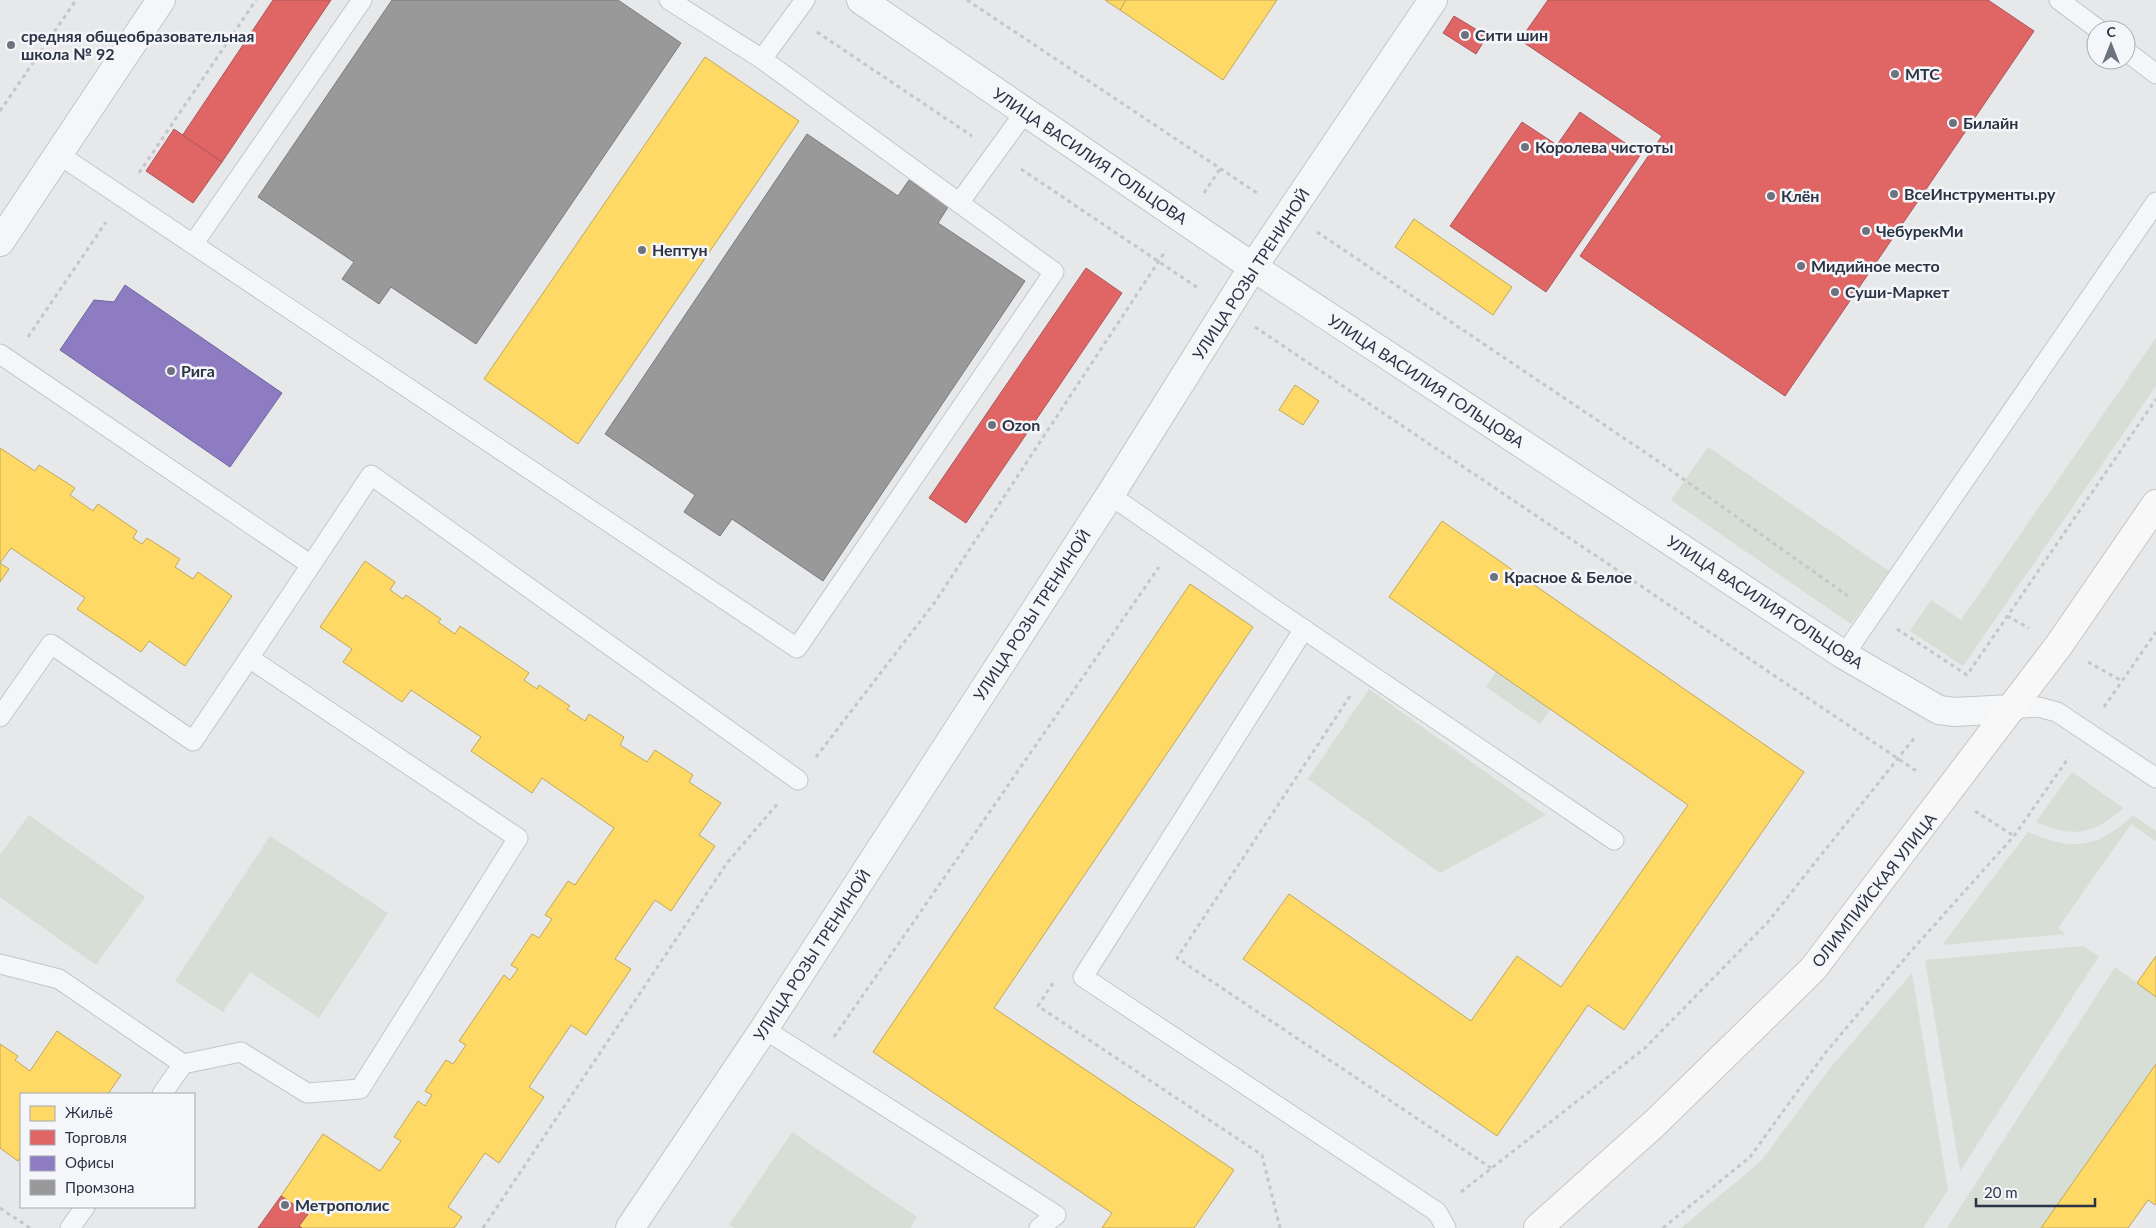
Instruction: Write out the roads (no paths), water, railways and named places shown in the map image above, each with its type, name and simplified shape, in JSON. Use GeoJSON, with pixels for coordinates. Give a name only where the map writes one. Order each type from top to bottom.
{"type":"FeatureCollection","features":[{"type":"Feature","properties":{"kind":"street"},"geometry":{"type":"LineString","coordinates":[[0,242],[162,0]]}},
{"type":"Feature","properties":{"kind":"street","name":"УЛИЦА ВАСИЛИЯ ГОЛЬЦОВА"},"geometry":{"type":"LineString","coordinates":[[861,0],[1253,267],[1844,655],[1938,710],[1991,712],[2011,709]]}},
{"type":"Feature","properties":{"kind":"street","name":"УЛИЦА РОЗЫ ТРЕНИНОЙ"},"geometry":{"type":"LineString","coordinates":[[630,1228],[764,1029],[1110,495],[1229,309],[1253,267],[1433,0]]}},
{"type":"Feature","properties":{"kind":"street","name":"ОЛИМПИЙСКАЯ УЛИЦА"},"geometry":{"type":"LineString","coordinates":[[1538,1228],[1654,1124],[1813,969],[1949,793],[2059,645],[2156,504]]}},
{"type":"Feature","properties":{"kind":"lane"},"geometry":{"type":"LineString","coordinates":[[194,243],[362,0]]}},
{"type":"Feature","properties":{"kind":"lane"},"geometry":{"type":"LineString","coordinates":[[58,154],[194,243],[796,648],[1054,272],[762,59],[669,0]]}},
{"type":"Feature","properties":{"kind":"lane"},"geometry":{"type":"LineString","coordinates":[[762,59],[805,0]]}},
{"type":"Feature","properties":{"kind":"lane"},"geometry":{"type":"LineString","coordinates":[[2068,3],[2088,20]]}},
{"type":"Feature","properties":{"kind":"lane"},"geometry":{"type":"LineString","coordinates":[[2136,59],[2156,74]]}},
{"type":"Feature","properties":{"kind":"lane"},"geometry":{"type":"LineString","coordinates":[[959,203],[1025,112]]}},
{"type":"Feature","properties":{"kind":"lane"},"geometry":{"type":"LineString","coordinates":[[1844,655],[2156,202]]}},
{"type":"Feature","properties":{"kind":"lane"},"geometry":{"type":"LineString","coordinates":[[0,354],[311,565]]}},
{"type":"Feature","properties":{"kind":"lane"},"geometry":{"type":"LineString","coordinates":[[0,717],[51,644],[193,741],[371,475],[798,780]]}},
{"type":"Feature","properties":{"kind":"lane"},"geometry":{"type":"LineString","coordinates":[[1110,495],[1614,840]]}},
{"type":"Feature","properties":{"kind":"lane"},"geometry":{"type":"LineString","coordinates":[[1304,629],[1083,977],[1442,1220]]}},
{"type":"Feature","properties":{"kind":"lane"},"geometry":{"type":"LineString","coordinates":[[163,1093],[183,1064],[241,1052],[307,1093],[360,1089],[518,838],[248,658]]}},
{"type":"Feature","properties":{"kind":"lane"},"geometry":{"type":"LineString","coordinates":[[2011,709],[2038,707],[2057,712],[2156,778]]}},
{"type":"Feature","properties":{"kind":"lane"},"geometry":{"type":"LineString","coordinates":[[0,964],[59,979],[183,1064]]}},
{"type":"Feature","properties":{"kind":"lane"},"geometry":{"type":"LineString","coordinates":[[764,1029],[1056,1215],[1039,1228]]}},
{"type":"Feature","properties":{"kind":"lane"},"geometry":{"type":"LineString","coordinates":[[70,1228],[84,1208]]}},
{"type":"Feature","properties":{"kind":"place","name":"Сити шин"},"geometry":{"type":"Point","coordinates":[1465,35]}},
{"type":"Feature","properties":{"kind":"place","name":"средняя общеобразовательная школа № 92"},"geometry":{"type":"Point","coordinates":[11,45]}},
{"type":"Feature","properties":{"kind":"place","name":"МТС"},"geometry":{"type":"Point","coordinates":[1895,74]}},
{"type":"Feature","properties":{"kind":"place","name":"Билайн"},"geometry":{"type":"Point","coordinates":[1953,123]}},
{"type":"Feature","properties":{"kind":"place","name":"Королева чистоты"},"geometry":{"type":"Point","coordinates":[1525,147]}},
{"type":"Feature","properties":{"kind":"place","name":"ВсеИнструменты.ру"},"geometry":{"type":"Point","coordinates":[1894,194]}},
{"type":"Feature","properties":{"kind":"place","name":"Клён"},"geometry":{"type":"Point","coordinates":[1771,196]}},
{"type":"Feature","properties":{"kind":"place","name":"ЧебурекМи"},"geometry":{"type":"Point","coordinates":[1866,231]}},
{"type":"Feature","properties":{"kind":"place","name":"Нептун"},"geometry":{"type":"Point","coordinates":[642,250]}},
{"type":"Feature","properties":{"kind":"place","name":"Мидийное место"},"geometry":{"type":"Point","coordinates":[1801,266]}},
{"type":"Feature","properties":{"kind":"place","name":"Суши-Маркет"},"geometry":{"type":"Point","coordinates":[1835,292]}},
{"type":"Feature","properties":{"kind":"place","name":"Рига"},"geometry":{"type":"Point","coordinates":[171,371]}},
{"type":"Feature","properties":{"kind":"place","name":"Ozon"},"geometry":{"type":"Point","coordinates":[992,425]}},
{"type":"Feature","properties":{"kind":"place","name":"Красное & Белое"},"geometry":{"type":"Point","coordinates":[1494,577]}},
{"type":"Feature","properties":{"kind":"place","name":"Метрополис"},"geometry":{"type":"Point","coordinates":[285,1205]}}]}
